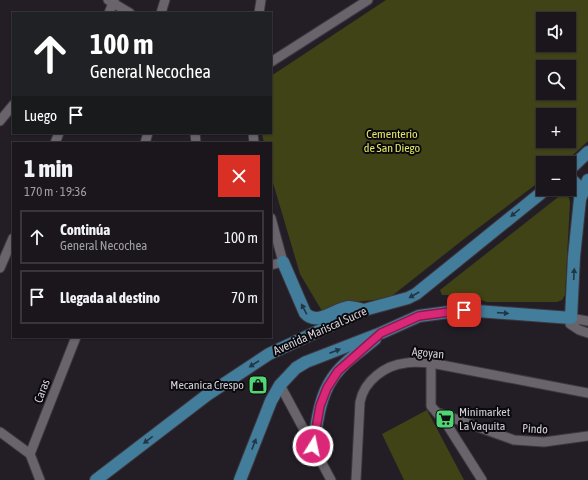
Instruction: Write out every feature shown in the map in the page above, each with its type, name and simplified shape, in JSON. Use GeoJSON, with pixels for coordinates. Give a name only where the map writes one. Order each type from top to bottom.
{"type":"FeatureCollection","features":[{"type":"Feature","properties":{"kind":"main road"},"geometry":{"type":"LineString","coordinates":[[576,163],[588,152]]}},
{"type":"Feature","properties":{"kind":"main road"},"geometry":{"type":"LineString","coordinates":[[580,199],[588,180]]}},
{"type":"Feature","properties":{"kind":"main road"},"geometry":{"type":"LineString","coordinates":[[240,480],[271,400],[280,384],[296,368],[306,362],[381,333],[419,316],[464,310],[571,318],[574,257],[580,199],[579,187],[576,184]]}},
{"type":"Feature","properties":{"kind":"main road","name":"Avenida Mariscal Sucre"},"geometry":{"type":"LineString","coordinates":[[96,480],[207,395],[269,354],[364,310],[408,298],[416,294],[537,196]]}},
{"type":"Feature","properties":{"kind":"main road"},"geometry":{"type":"LineString","coordinates":[[277,263],[305,313],[310,317],[316,318],[349,307],[364,310]]}},
{"type":"Feature","properties":{"kind":"main road"},"geometry":{"type":"LineString","coordinates":[[313,446],[320,406],[331,380],[338,371],[381,333]]}},
{"type":"Feature","properties":{"kind":"street"},"geometry":{"type":"LineString","coordinates":[[161,12],[164,0]]}},
{"type":"Feature","properties":{"kind":"street"},"geometry":{"type":"LineString","coordinates":[[259,12],[261,0]]}},
{"type":"Feature","properties":{"kind":"street"},"geometry":{"type":"LineString","coordinates":[[272,61],[368,0]]}},
{"type":"Feature","properties":{"kind":"street"},"geometry":{"type":"LineString","coordinates":[[109,12],[112,1],[128,12]]}},
{"type":"Feature","properties":{"kind":"street"},"geometry":{"type":"LineString","coordinates":[[0,121],[12,105]]}},
{"type":"Feature","properties":{"kind":"street"},"geometry":{"type":"LineString","coordinates":[[272,226],[277,263]]}},
{"type":"Feature","properties":{"kind":"street"},"geometry":{"type":"LineString","coordinates":[[0,268],[2,256],[12,240]]}},
{"type":"Feature","properties":{"kind":"street"},"geometry":{"type":"LineString","coordinates":[[2,256],[12,261]]}},
{"type":"Feature","properties":{"kind":"street"},"geometry":{"type":"LineString","coordinates":[[588,321],[571,318],[570,324],[578,330],[588,334]]}},
{"type":"Feature","properties":{"kind":"street","name":"Caras"},"geometry":{"type":"LineString","coordinates":[[30,454],[76,338]]}},
{"type":"Feature","properties":{"kind":"street","name":"Agoyan"},"geometry":{"type":"LineString","coordinates":[[356,480],[361,394],[374,377],[397,364],[408,362],[431,363],[588,393]]}},
{"type":"Feature","properties":{"kind":"street"},"geometry":{"type":"LineString","coordinates":[[431,363],[430,404],[446,423],[482,480]]}},
{"type":"Feature","properties":{"kind":"street"},"geometry":{"type":"LineString","coordinates":[[280,384],[331,480]]}},
{"type":"Feature","properties":{"kind":"street","name":"Pindo"},"geometry":{"type":"LineString","coordinates":[[437,413],[514,440],[544,442],[588,436]]}},
{"type":"Feature","properties":{"kind":"street"},"geometry":{"type":"LineString","coordinates":[[0,432],[30,454],[40,480]]}},
{"type":"Feature","properties":{"kind":"green space","name":"Cementerio de San Diego"},"geometry":{"type":"Polygon","coordinates":[[[386,0],[588,0],[588,141],[572,156],[536,156],[536,184],[388,299],[351,302],[322,311],[300,274],[272,179],[272,142],[264,142],[262,134],[272,134],[272,75],[386,0]]]}},
{"type":"Feature","properties":{"kind":"green space"},"geometry":{"type":"Polygon","coordinates":[[[559,196],[568,196],[570,202],[565,295],[562,300],[557,302],[487,302],[467,295],[442,295],[440,290],[559,196]]]}},
{"type":"Feature","properties":{"kind":"green space"},"geometry":{"type":"Polygon","coordinates":[[[427,410],[464,480],[404,480],[382,434],[427,410]]]}},
{"type":"Feature","properties":{"kind":"place","name":"Mecanica Crespo"},"geometry":{"type":"Point","coordinates":[258,385]}},
{"type":"Feature","properties":{"kind":"place","name":"Minimarket La Vaquita"},"geometry":{"type":"Point","coordinates":[445,419]}},
{"type":"Feature","properties":{"kind":"route"},"geometry":{"type":"LineString","coordinates":[[313,446],[320,406],[331,380],[338,371],[381,333],[419,316],[464,310]]}}]}
